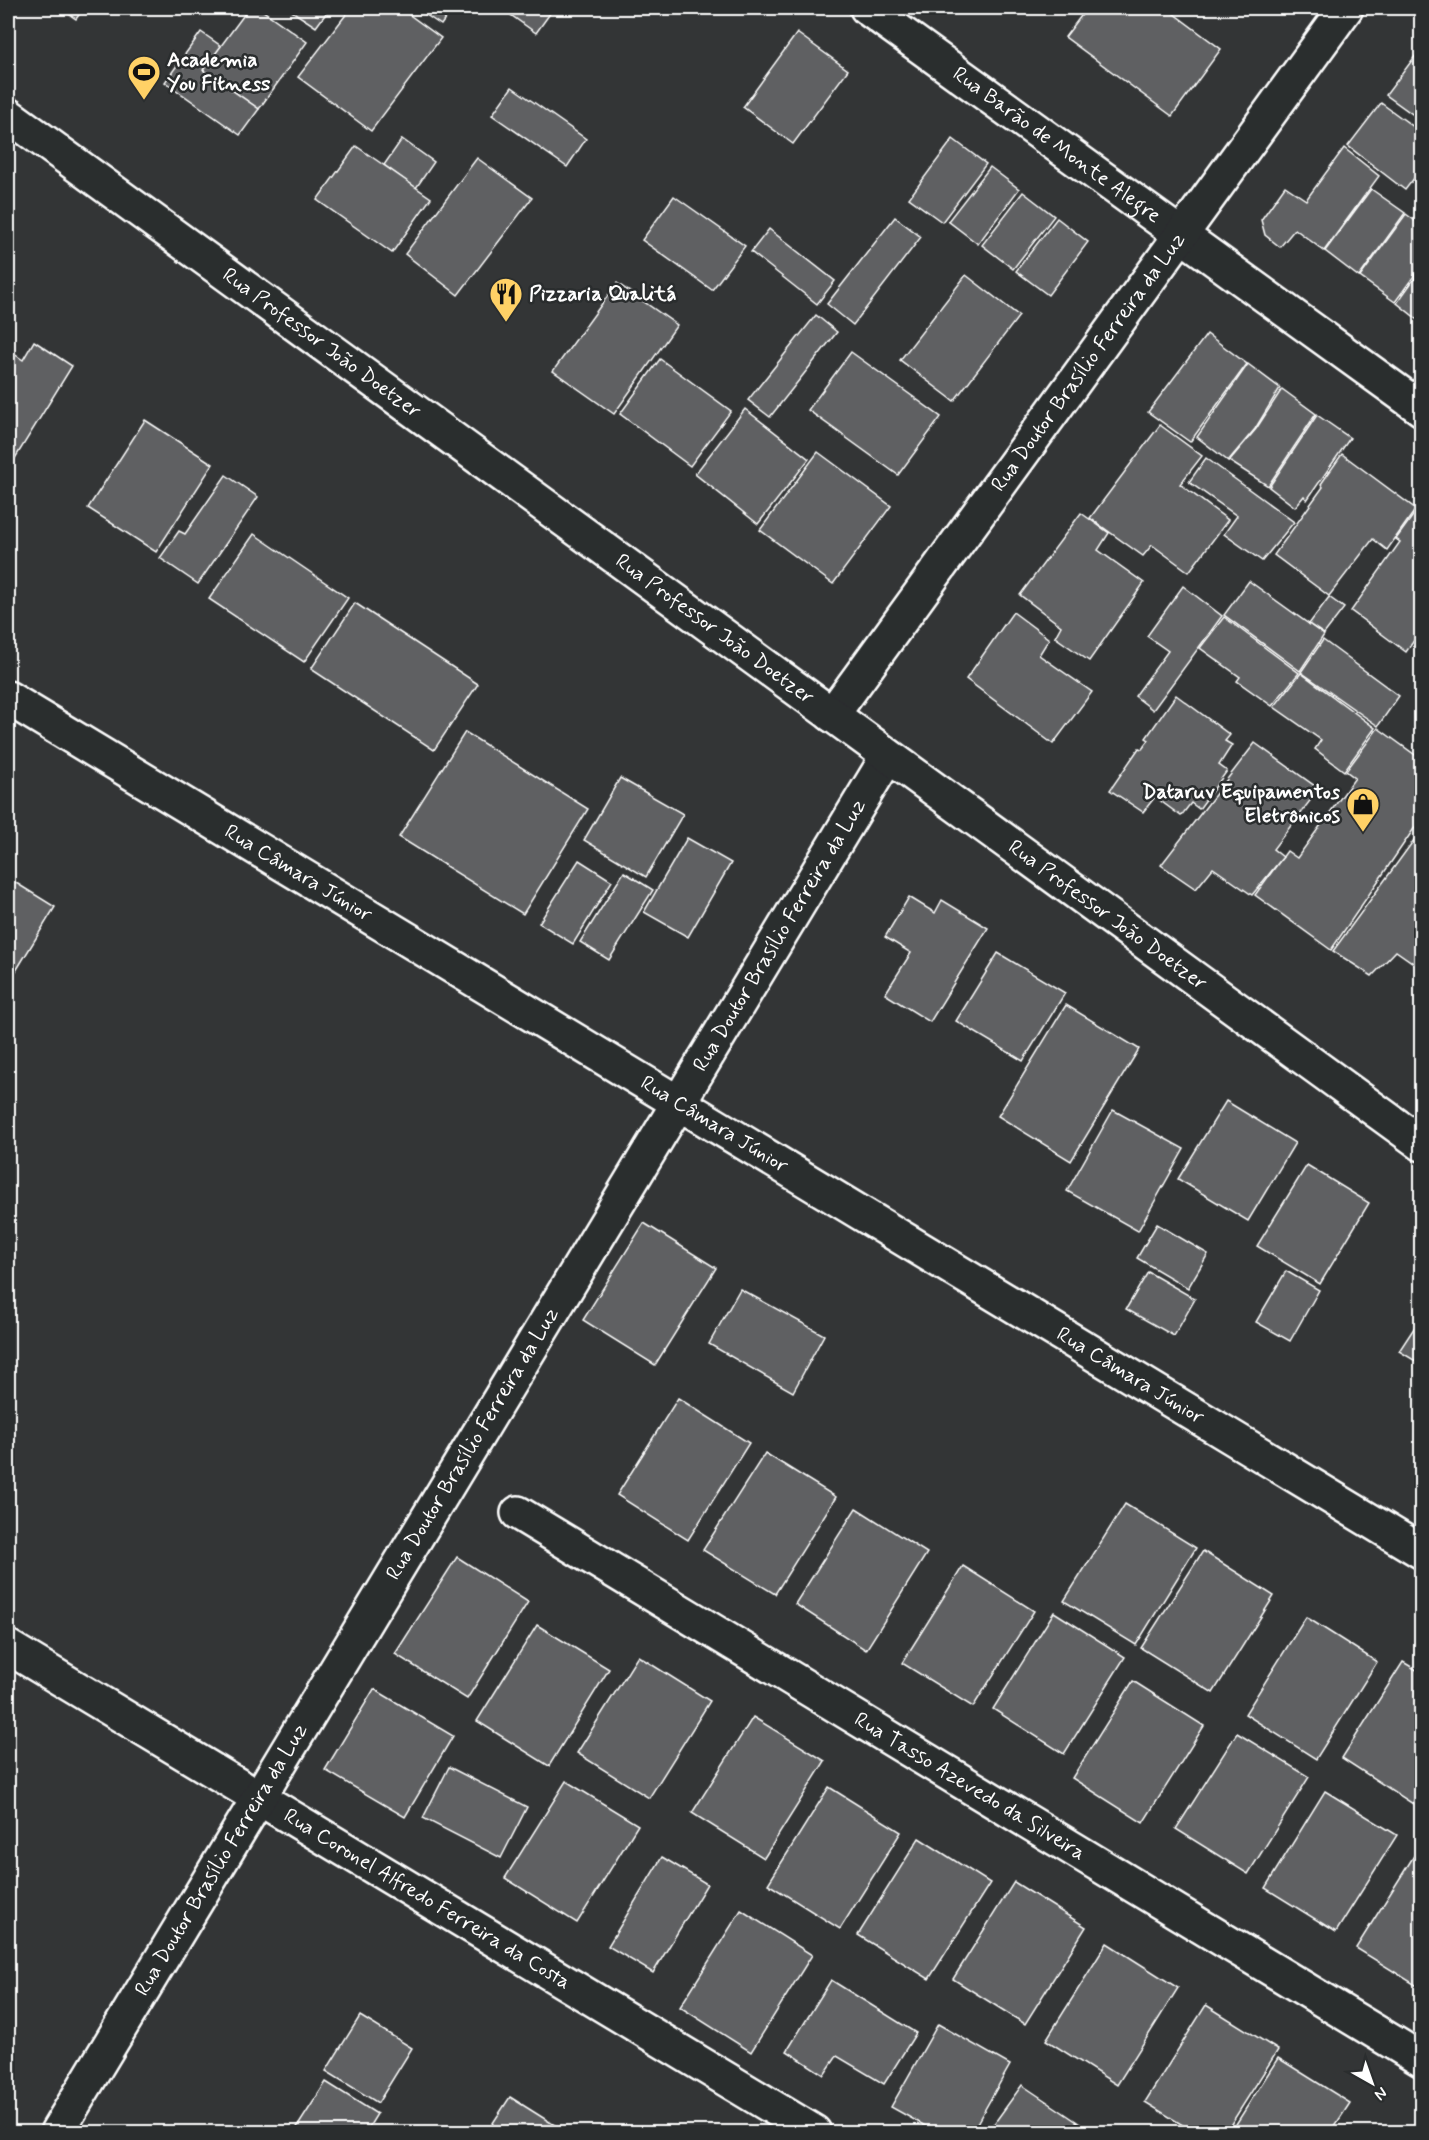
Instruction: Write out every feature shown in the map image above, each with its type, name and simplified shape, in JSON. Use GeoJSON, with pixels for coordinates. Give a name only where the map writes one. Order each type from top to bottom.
{"type":"FeatureCollection","features":[{"type":"Feature","properties":{"kind":"street","name":"Rua Barão de Monte Alegre"},"geometry":{"type":"LineString","coordinates":[[867,8],[1422,409]]}},
{"type":"Feature","properties":{"kind":"street","name":"Rua Doutor Brasílio Ferreira da Luz"},"geometry":{"type":"LineString","coordinates":[[832,715],[1346,8]]}},
{"type":"Feature","properties":{"kind":"street","name":"Rua Professor João Doetzer"},"geometry":{"type":"LineString","coordinates":[[8,115],[1422,1144]]}},
{"type":"Feature","properties":{"kind":"street","name":"Rua Câmara Júnior"},"geometry":{"type":"LineString","coordinates":[[8,698],[1422,1552]]}},
{"type":"Feature","properties":{"kind":"street","name":"Rua Doutor Brasílio Ferreira da Luz"},"geometry":{"type":"LineString","coordinates":[[57,2133],[888,756]]}},
{"type":"Feature","properties":{"kind":"street","name":"Rua Tasso Azevedo da Silveira"},"geometry":{"type":"LineString","coordinates":[[518,1513],[1422,2060]]}},
{"type":"Feature","properties":{"kind":"street","name":"Rua Coronel Alfredo Ferreira da Costa"},"geometry":{"type":"LineString","coordinates":[[8,1647],[814,2133]]}},
{"type":"Feature","properties":{"kind":"building"},"geometry":{"type":"Polygon","coordinates":[[[60,8],[84,8],[76,19],[60,8]]]}},
{"type":"Feature","properties":{"kind":"building"},"geometry":{"type":"Polygon","coordinates":[[[249,8],[259,8],[307,42],[259,109],[203,70],[249,8]]]}},
{"type":"Feature","properties":{"kind":"building"},"geometry":{"type":"Polygon","coordinates":[[[287,8],[330,8],[316,27],[287,8]]]}},
{"type":"Feature","properties":{"kind":"building"},"geometry":{"type":"Polygon","coordinates":[[[351,8],[400,8],[441,38],[371,131],[298,77],[351,8]]]}},
{"type":"Feature","properties":{"kind":"building"},"geometry":{"type":"Polygon","coordinates":[[[416,8],[453,8],[441,25],[416,8]]]}},
{"type":"Feature","properties":{"kind":"building"},"geometry":{"type":"Polygon","coordinates":[[[501,8],[554,8],[536,33],[501,8]]]}},
{"type":"Feature","properties":{"kind":"building"},"geometry":{"type":"Polygon","coordinates":[[[1087,8],[1166,8],[1221,49],[1172,116],[1065,37],[1087,8]]]}},
{"type":"Feature","properties":{"kind":"building"},"geometry":{"type":"Polygon","coordinates":[[[201,32],[221,46],[203,70],[259,109],[240,135],[165,82],[201,32]]]}},
{"type":"Feature","properties":{"kind":"building"},"geometry":{"type":"Polygon","coordinates":[[[797,33],[848,70],[793,144],[743,107],[797,33]]]}},
{"type":"Feature","properties":{"kind":"building"},"geometry":{"type":"Polygon","coordinates":[[[1416,55],[1422,60],[1422,121],[1386,95],[1416,55]]]}},
{"type":"Feature","properties":{"kind":"building"},"geometry":{"type":"Polygon","coordinates":[[[512,87],[586,139],[567,167],[492,115],[512,87]]]}},
{"type":"Feature","properties":{"kind":"building"},"geometry":{"type":"Polygon","coordinates":[[[1381,103],[1422,133],[1422,168],[1405,190],[1348,146],[1381,103]]]}},
{"type":"Feature","properties":{"kind":"building"},"geometry":{"type":"Polygon","coordinates":[[[402,139],[434,162],[416,188],[384,165],[402,139]]]}},
{"type":"Feature","properties":{"kind":"building"},"geometry":{"type":"Polygon","coordinates":[[[953,139],[986,164],[942,222],[909,198],[953,139]]]}},
{"type":"Feature","properties":{"kind":"building"},"geometry":{"type":"Polygon","coordinates":[[[356,146],[431,198],[392,253],[317,200],[356,146]]]}},
{"type":"Feature","properties":{"kind":"building"},"geometry":{"type":"Polygon","coordinates":[[[1344,148],[1379,176],[1324,251],[1295,229],[1280,247],[1265,235],[1261,220],[1285,186],[1306,200],[1344,148]]]}},
{"type":"Feature","properties":{"kind":"building"},"geometry":{"type":"Polygon","coordinates":[[[477,158],[532,198],[458,295],[405,254],[477,158]]]}},
{"type":"Feature","properties":{"kind":"building"},"geometry":{"type":"Polygon","coordinates":[[[990,167],[1019,189],[978,244],[948,221],[990,167]]]}},
{"type":"Feature","properties":{"kind":"building"},"geometry":{"type":"Polygon","coordinates":[[[1371,189],[1405,213],[1359,277],[1325,251],[1371,189]]]}},
{"type":"Feature","properties":{"kind":"building"},"geometry":{"type":"Polygon","coordinates":[[[1023,192],[1054,216],[1013,269],[982,245],[1023,192]]]}},
{"type":"Feature","properties":{"kind":"building"},"geometry":{"type":"Polygon","coordinates":[[[674,196],[745,246],[712,290],[642,240],[674,196]]]}},
{"type":"Feature","properties":{"kind":"building"},"geometry":{"type":"Polygon","coordinates":[[[1406,214],[1422,226],[1422,265],[1395,302],[1360,277],[1406,214]]]}},
{"type":"Feature","properties":{"kind":"building"},"geometry":{"type":"Polygon","coordinates":[[[895,217],[921,237],[853,325],[827,304],[895,217]]]}},
{"type":"Feature","properties":{"kind":"building"},"geometry":{"type":"Polygon","coordinates":[[[1057,218],[1088,242],[1048,295],[1016,271],[1057,218]]]}},
{"type":"Feature","properties":{"kind":"building"},"geometry":{"type":"Polygon","coordinates":[[[769,229],[835,281],[817,304],[751,252],[769,229]]]}},
{"type":"Feature","properties":{"kind":"building"},"geometry":{"type":"Polygon","coordinates":[[[1422,268],[1422,323],[1397,303],[1422,268]]]}},
{"type":"Feature","properties":{"kind":"building"},"geometry":{"type":"Polygon","coordinates":[[[966,275],[1019,316],[954,401],[900,360],[966,275]]]}},
{"type":"Feature","properties":{"kind":"building"},"geometry":{"type":"Polygon","coordinates":[[[617,283],[677,325],[614,414],[553,371],[617,283]]]}},
{"type":"Feature","properties":{"kind":"building"},"geometry":{"type":"Polygon","coordinates":[[[816,315],[837,332],[770,417],[748,400],[816,315]]]}},
{"type":"Feature","properties":{"kind":"building"},"geometry":{"type":"Polygon","coordinates":[[[1207,334],[1247,364],[1190,442],[1148,412],[1207,334]]]}},
{"type":"Feature","properties":{"kind":"building"},"geometry":{"type":"Polygon","coordinates":[[[34,341],[72,366],[14,460],[8,456],[8,350],[23,360],[34,341]]]}},
{"type":"Feature","properties":{"kind":"building"},"geometry":{"type":"Polygon","coordinates":[[[851,352],[941,417],[898,475],[808,410],[851,352]]]}},
{"type":"Feature","properties":{"kind":"building"},"geometry":{"type":"Polygon","coordinates":[[[660,359],[731,411],[690,466],[620,414],[660,359]]]}},
{"type":"Feature","properties":{"kind":"building"},"geometry":{"type":"Polygon","coordinates":[[[1248,364],[1280,388],[1255,429],[1228,461],[1197,437],[1248,364]]]}},
{"type":"Feature","properties":{"kind":"building"},"geometry":{"type":"Polygon","coordinates":[[[1282,389],[1316,414],[1268,486],[1229,461],[1256,429],[1282,389]]]}},
{"type":"Feature","properties":{"kind":"building"},"geometry":{"type":"Polygon","coordinates":[[[745,409],[809,459],[758,524],[695,474],[745,409]]]}},
{"type":"Feature","properties":{"kind":"building"},"geometry":{"type":"Polygon","coordinates":[[[1317,415],[1350,438],[1307,500],[1304,496],[1295,507],[1269,487],[1317,415]]]}},
{"type":"Feature","properties":{"kind":"building"},"geometry":{"type":"Polygon","coordinates":[[[145,420],[213,464],[156,552],[88,508],[145,420]]]}},
{"type":"Feature","properties":{"kind":"building"},"geometry":{"type":"Polygon","coordinates":[[[1160,425],[1202,456],[1180,484],[1228,520],[1189,572],[1152,545],[1143,556],[1090,518],[1160,425]]]}},
{"type":"Feature","properties":{"kind":"building"},"geometry":{"type":"Polygon","coordinates":[[[818,452],[891,506],[833,584],[760,530],[818,452]]]}},
{"type":"Feature","properties":{"kind":"building"},"geometry":{"type":"Polygon","coordinates":[[[1342,454],[1416,509],[1387,550],[1373,539],[1329,596],[1274,555],[1323,487],[1321,484],[1342,454]]]}},
{"type":"Feature","properties":{"kind":"building"},"geometry":{"type":"Polygon","coordinates":[[[1206,458],[1294,522],[1262,561],[1224,534],[1237,516],[1189,482],[1206,458]]]}},
{"type":"Feature","properties":{"kind":"building"},"geometry":{"type":"Polygon","coordinates":[[[226,475],[258,497],[198,584],[160,558],[179,531],[185,534],[226,475]]]}},
{"type":"Feature","properties":{"kind":"building"},"geometry":{"type":"Polygon","coordinates":[[[1420,506],[1422,629],[1406,652],[1351,611],[1400,542],[1396,539],[1420,506]]]}},
{"type":"Feature","properties":{"kind":"building"},"geometry":{"type":"Polygon","coordinates":[[[1081,513],[1109,533],[1098,550],[1144,583],[1089,661],[1055,637],[1061,626],[1020,595],[1081,513]]]}},
{"type":"Feature","properties":{"kind":"building"},"geometry":{"type":"Polygon","coordinates":[[[254,534],[348,598],[304,662],[209,599],[254,534]]]}},
{"type":"Feature","properties":{"kind":"building"},"geometry":{"type":"Polygon","coordinates":[[[1249,581],[1324,635],[1300,671],[1224,615],[1249,581]]]}},
{"type":"Feature","properties":{"kind":"building"},"geometry":{"type":"Polygon","coordinates":[[[1183,586],[1222,616],[1153,710],[1135,696],[1168,651],[1147,636],[1183,586]]]}},
{"type":"Feature","properties":{"kind":"building"},"geometry":{"type":"Polygon","coordinates":[[[1329,597],[1344,608],[1324,634],[1309,624],[1329,597]]]}},
{"type":"Feature","properties":{"kind":"building"},"geometry":{"type":"Polygon","coordinates":[[[355,603],[478,684],[434,750],[311,669],[355,603]]]}},
{"type":"Feature","properties":{"kind":"building"},"geometry":{"type":"Polygon","coordinates":[[[1013,612],[1049,639],[1039,655],[1092,692],[1053,744],[966,679],[1013,612]]]}},
{"type":"Feature","properties":{"kind":"building"},"geometry":{"type":"Polygon","coordinates":[[[1224,617],[1299,673],[1272,706],[1237,681],[1240,677],[1200,648],[1224,617]]]}},
{"type":"Feature","properties":{"kind":"building"},"geometry":{"type":"Polygon","coordinates":[[[1323,640],[1399,696],[1378,726],[1301,672],[1323,640]]]}},
{"type":"Feature","properties":{"kind":"building"},"geometry":{"type":"Polygon","coordinates":[[[1301,673],[1375,728],[1344,771],[1315,749],[1321,740],[1274,707],[1301,673]]]}},
{"type":"Feature","properties":{"kind":"building"},"geometry":{"type":"Polygon","coordinates":[[[1176,695],[1230,735],[1225,741],[1232,745],[1219,765],[1227,771],[1199,809],[1191,803],[1181,816],[1155,797],[1143,812],[1110,790],[1139,748],[1142,749],[1149,740],[1146,738],[1176,695]]]}},
{"type":"Feature","properties":{"kind":"building","name":"Dataruv Equipamentos Eletrônicos"},"geometry":{"type":"Polygon","coordinates":[[[1378,728],[1422,760],[1422,817],[1331,950],[1255,895],[1287,851],[1297,858],[1355,778],[1346,771],[1378,728]]]}},
{"type":"Feature","properties":{"kind":"building"},"geometry":{"type":"Polygon","coordinates":[[[465,732],[588,809],[523,914],[399,837],[465,732]]]}},
{"type":"Feature","properties":{"kind":"building"},"geometry":{"type":"Polygon","coordinates":[[[1255,743],[1319,789],[1273,849],[1283,857],[1252,895],[1213,868],[1196,889],[1161,865],[1255,743]]]}},
{"type":"Feature","properties":{"kind":"building"},"geometry":{"type":"Polygon","coordinates":[[[620,778],[683,814],[646,877],[584,840],[620,778]]]}},
{"type":"Feature","properties":{"kind":"building"},"geometry":{"type":"Polygon","coordinates":[[[1422,829],[1422,969],[1396,951],[1372,976],[1333,951],[1422,829]]]}},
{"type":"Feature","properties":{"kind":"building"},"geometry":{"type":"Polygon","coordinates":[[[687,838],[731,863],[688,937],[644,912],[687,838]]]}},
{"type":"Feature","properties":{"kind":"building"},"geometry":{"type":"Polygon","coordinates":[[[579,860],[612,881],[573,944],[539,923],[579,860]]]}},
{"type":"Feature","properties":{"kind":"building"},"geometry":{"type":"Polygon","coordinates":[[[624,872],[653,890],[609,960],[580,942],[624,872]]]}},
{"type":"Feature","properties":{"kind":"building"},"geometry":{"type":"Polygon","coordinates":[[[8,878],[55,907],[8,984],[8,878]]]}},
{"type":"Feature","properties":{"kind":"building"},"geometry":{"type":"Polygon","coordinates":[[[909,897],[935,913],[942,900],[988,928],[930,1022],[885,994],[911,953],[885,937],[909,897]]]}},
{"type":"Feature","properties":{"kind":"building"},"geometry":{"type":"Polygon","coordinates":[[[998,953],[1065,993],[1023,1061],[956,1021],[998,953]]]}},
{"type":"Feature","properties":{"kind":"building"},"geometry":{"type":"Polygon","coordinates":[[[1066,1005],[1139,1049],[1071,1161],[998,1116],[1066,1005]]]}},
{"type":"Feature","properties":{"kind":"building"},"geometry":{"type":"Polygon","coordinates":[[[1226,1101],[1295,1143],[1248,1221],[1178,1179],[1226,1101]]]}},
{"type":"Feature","properties":{"kind":"building"},"geometry":{"type":"Polygon","coordinates":[[[1113,1110],[1184,1149],[1138,1231],[1067,1191],[1113,1110]]]}},
{"type":"Feature","properties":{"kind":"building"},"geometry":{"type":"Polygon","coordinates":[[[1307,1165],[1369,1203],[1320,1284],[1257,1246],[1307,1165]]]}},
{"type":"Feature","properties":{"kind":"building"},"geometry":{"type":"Polygon","coordinates":[[[644,1223],[716,1268],[655,1365],[583,1320],[644,1223]]]}},
{"type":"Feature","properties":{"kind":"building"},"geometry":{"type":"Polygon","coordinates":[[[1157,1224],[1208,1254],[1188,1288],[1137,1258],[1157,1224]]]}},
{"type":"Feature","properties":{"kind":"building"},"geometry":{"type":"Polygon","coordinates":[[[1286,1271],[1319,1290],[1290,1341],[1256,1322],[1286,1271]]]}},
{"type":"Feature","properties":{"kind":"building"},"geometry":{"type":"Polygon","coordinates":[[[1148,1272],[1195,1299],[1174,1336],[1126,1309],[1148,1272]]]}},
{"type":"Feature","properties":{"kind":"building"},"geometry":{"type":"Polygon","coordinates":[[[740,1289],[824,1335],[793,1392],[709,1344],[740,1289]]]}},
{"type":"Feature","properties":{"kind":"building"},"geometry":{"type":"Polygon","coordinates":[[[1422,1316],[1422,1365],[1399,1351],[1422,1316]]]}},
{"type":"Feature","properties":{"kind":"building"},"geometry":{"type":"Polygon","coordinates":[[[678,1398],[749,1443],[688,1540],[617,1495],[678,1398]]]}},
{"type":"Feature","properties":{"kind":"building"},"geometry":{"type":"Polygon","coordinates":[[[765,1453],[836,1497],[775,1594],[703,1550],[765,1453]]]}},
{"type":"Feature","properties":{"kind":"building"},"geometry":{"type":"Polygon","coordinates":[[[1125,1504],[1196,1548],[1136,1645],[1064,1601],[1125,1504]]]}},
{"type":"Feature","properties":{"kind":"building"},"geometry":{"type":"Polygon","coordinates":[[[856,1508],[927,1553],[866,1650],[795,1604],[856,1508]]]}},
{"type":"Feature","properties":{"kind":"building"},"geometry":{"type":"Polygon","coordinates":[[[1203,1551],[1274,1596],[1213,1693],[1141,1648],[1203,1551]]]}},
{"type":"Feature","properties":{"kind":"building"},"geometry":{"type":"Polygon","coordinates":[[[457,1557],[528,1602],[467,1699],[395,1654],[457,1557]]]}},
{"type":"Feature","properties":{"kind":"building"},"geometry":{"type":"Polygon","coordinates":[[[963,1566],[1034,1611],[973,1707],[902,1663],[963,1566]]]}},
{"type":"Feature","properties":{"kind":"building"},"geometry":{"type":"Polygon","coordinates":[[[1054,1612],[1125,1657],[1064,1754],[993,1709],[1054,1612]]]}},
{"type":"Feature","properties":{"kind":"building"},"geometry":{"type":"Polygon","coordinates":[[[1306,1617],[1377,1662],[1316,1759],[1245,1714],[1306,1617]]]}},
{"type":"Feature","properties":{"kind":"building"},"geometry":{"type":"Polygon","coordinates":[[[537,1625],[609,1669],[549,1766],[477,1721],[537,1625]]]}},
{"type":"Feature","properties":{"kind":"building"},"geometry":{"type":"Polygon","coordinates":[[[638,1656],[710,1701],[649,1798],[577,1753],[638,1656]]]}},
{"type":"Feature","properties":{"kind":"building"},"geometry":{"type":"Polygon","coordinates":[[[1403,1662],[1422,1673],[1422,1790],[1413,1804],[1342,1758],[1403,1662]]]}},
{"type":"Feature","properties":{"kind":"building"},"geometry":{"type":"Polygon","coordinates":[[[1133,1681],[1204,1726],[1143,1823],[1072,1778],[1133,1681]]]}},
{"type":"Feature","properties":{"kind":"building"},"geometry":{"type":"Polygon","coordinates":[[[374,1689],[453,1736],[405,1817],[325,1770],[374,1689]]]}},
{"type":"Feature","properties":{"kind":"building"},"geometry":{"type":"Polygon","coordinates":[[[753,1717],[825,1761],[764,1858],[692,1813],[753,1717]]]}},
{"type":"Feature","properties":{"kind":"building"},"geometry":{"type":"Polygon","coordinates":[[[1237,1733],[1309,1777],[1248,1874],[1176,1829],[1237,1733]]]}},
{"type":"Feature","properties":{"kind":"building"},"geometry":{"type":"Polygon","coordinates":[[[449,1767],[527,1807],[501,1858],[423,1818],[449,1767]]]}},
{"type":"Feature","properties":{"kind":"building"},"geometry":{"type":"Polygon","coordinates":[[[566,1781],[638,1825],[577,1923],[505,1878],[566,1781]]]}},
{"type":"Feature","properties":{"kind":"building"},"geometry":{"type":"Polygon","coordinates":[[[829,1787],[901,1832],[840,1929],[768,1884],[829,1787]]]}},
{"type":"Feature","properties":{"kind":"building"},"geometry":{"type":"Polygon","coordinates":[[[1325,1791],[1397,1835],[1336,1932],[1265,1888],[1325,1791]]]}},
{"type":"Feature","properties":{"kind":"building"},"geometry":{"type":"Polygon","coordinates":[[[919,1838],[990,1883],[929,1979],[858,1935],[919,1838]]]}},
{"type":"Feature","properties":{"kind":"building"},"geometry":{"type":"Polygon","coordinates":[[[1417,1851],[1422,1853],[1422,1989],[1356,1948],[1417,1851]]]}},
{"type":"Feature","properties":{"kind":"building"},"geometry":{"type":"Polygon","coordinates":[[[662,1857],[707,1884],[653,1973],[608,1946],[662,1857]]]}},
{"type":"Feature","properties":{"kind":"building"},"geometry":{"type":"Polygon","coordinates":[[[1014,1882],[1086,1927],[1025,2024],[953,1979],[1014,1882]]]}},
{"type":"Feature","properties":{"kind":"building"},"geometry":{"type":"Polygon","coordinates":[[[741,1910],[812,1955],[751,2052],[680,2007],[741,1910]]]}},
{"type":"Feature","properties":{"kind":"building"},"geometry":{"type":"Polygon","coordinates":[[[1107,1943],[1178,1988],[1117,2085],[1046,2040],[1107,1943]]]}},
{"type":"Feature","properties":{"kind":"building"},"geometry":{"type":"Polygon","coordinates":[[[831,1980],[916,2033],[884,2084],[837,2056],[824,2075],[787,2051],[831,1980]]]}},
{"type":"Feature","properties":{"kind":"building"},"geometry":{"type":"Polygon","coordinates":[[[1206,2005],[1278,2050],[1226,2132],[1194,2132],[1145,2102],[1206,2005]]]}},
{"type":"Feature","properties":{"kind":"building"},"geometry":{"type":"Polygon","coordinates":[[[360,2016],[412,2048],[378,2103],[326,2071],[360,2016]]]}},
{"type":"Feature","properties":{"kind":"building"},"geometry":{"type":"Polygon","coordinates":[[[938,2024],[1010,2065],[972,2132],[936,2132],[891,2107],[938,2024]]]}},
{"type":"Feature","properties":{"kind":"building"},"geometry":{"type":"Polygon","coordinates":[[[1278,2058],[1350,2103],[1331,2132],[1231,2132],[1278,2058]]]}},
{"type":"Feature","properties":{"kind":"building"},"geometry":{"type":"Polygon","coordinates":[[[326,2082],[377,2114],[366,2132],[294,2132],[326,2082]]]}},
{"type":"Feature","properties":{"kind":"building"},"geometry":{"type":"Polygon","coordinates":[[[1022,2085],[1092,2132],[988,2132],[1022,2085]]]}},
{"type":"Feature","properties":{"kind":"building"},"geometry":{"type":"Polygon","coordinates":[[[510,2097],[561,2129],[559,2132],[487,2132],[510,2097]]]}},
{"type":"Feature","properties":{"kind":"place","name":"Academia You Fitness"},"geometry":{"type":"Point","coordinates":[144,101]}},
{"type":"Feature","properties":{"kind":"place","name":"Pizzaria Qualitá"},"geometry":{"type":"Point","coordinates":[506,323]}},
{"type":"Feature","properties":{"kind":"place","name":"Dataruv Equipamentos Eletrônicos"},"geometry":{"type":"Point","coordinates":[1363,833]}}]}
